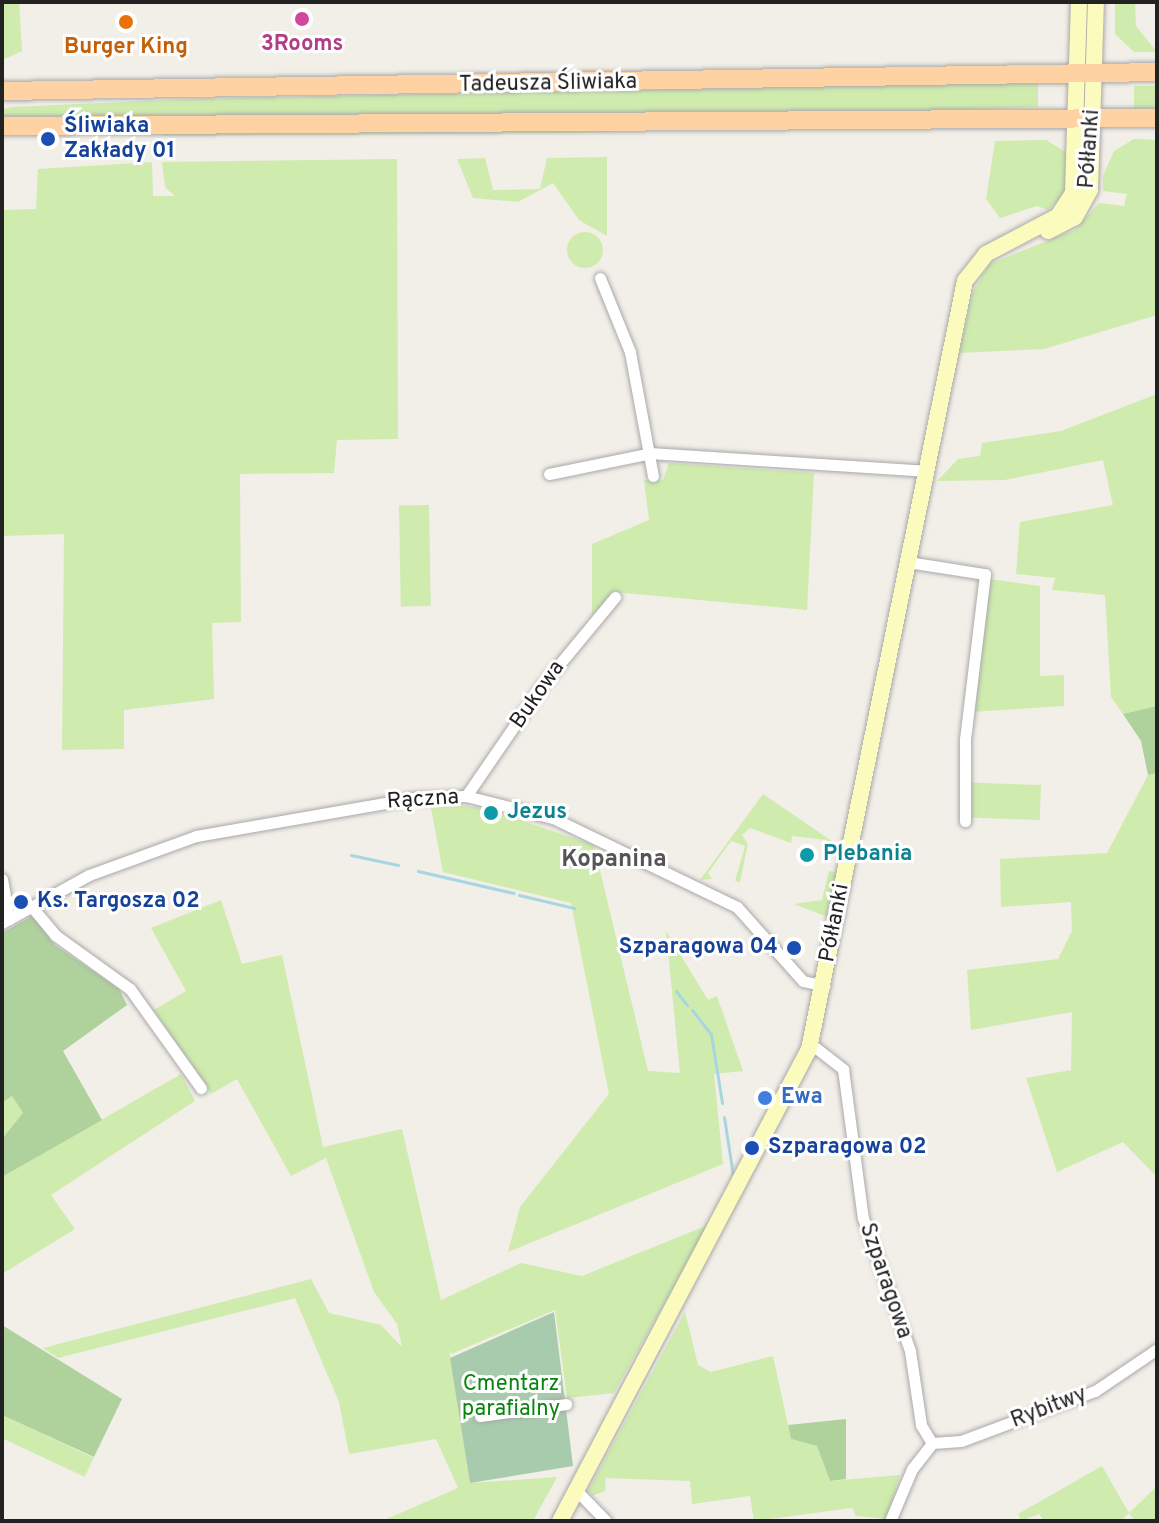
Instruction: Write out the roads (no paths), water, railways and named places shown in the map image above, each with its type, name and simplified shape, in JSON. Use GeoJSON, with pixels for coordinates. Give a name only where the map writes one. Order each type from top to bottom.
{"type":"FeatureCollection","features":[{"type":"Feature","properties":{"kind":"main road","name":"Tadeusza Śliwiaka"},"geometry":{"type":"LineString","coordinates":[[2,91],[1157,72]]}},
{"type":"Feature","properties":{"kind":"main road","name":"Tadeusza Śliwiaka"},"geometry":{"type":"LineString","coordinates":[[2,126],[1157,118]]}},
{"type":"Feature","properties":{"kind":"street","name":"Półłanki"},"geometry":{"type":"LineString","coordinates":[[1079,2],[1086,72]]}},
{"type":"Feature","properties":{"kind":"street","name":"Półłanki"},"geometry":{"type":"LineString","coordinates":[[560,1521],[783,1109],[811,1044],[965,281],[1004,241],[1049,230],[1080,211],[1091,184],[1084,118],[1086,72],[1096,2]]}},
{"type":"Feature","properties":{"kind":"street"},"geometry":{"type":"LineString","coordinates":[[600,278],[630,352],[653,476]]}},
{"type":"Feature","properties":{"kind":"street"},"geometry":{"type":"LineString","coordinates":[[549,474],[651,453],[927,471]]}},
{"type":"Feature","properties":{"kind":"street"},"geometry":{"type":"LineString","coordinates":[[908,562],[985,574],[965,739],[965,821]]}},
{"type":"Feature","properties":{"kind":"street","name":"Bukowa"},"geometry":{"type":"LineString","coordinates":[[466,796],[543,684],[615,597]]}},
{"type":"Feature","properties":{"kind":"street","name":"Rączna"},"geometry":{"type":"LineString","coordinates":[[5,921],[89,875],[196,836],[414,798],[466,796],[553,818],[737,907],[803,981],[824,986]]}},
{"type":"Feature","properties":{"kind":"street"},"geometry":{"type":"LineString","coordinates":[[2,879],[5,921]]}},
{"type":"Feature","properties":{"kind":"street"},"geometry":{"type":"LineString","coordinates":[[31,906],[55,935],[130,989],[201,1088]]}},
{"type":"Feature","properties":{"kind":"street","name":"Szparagowa"},"geometry":{"type":"LineString","coordinates":[[811,1044],[843,1069],[863,1218],[910,1351],[921,1425],[932,1443]]}},
{"type":"Feature","properties":{"kind":"street","name":"Rybitwy"},"geometry":{"type":"LineString","coordinates":[[932,1443],[955,1443],[1095,1391],[1157,1349]]}},
{"type":"Feature","properties":{"kind":"street"},"geometry":{"type":"LineString","coordinates":[[480,1416],[566,1404]]}},
{"type":"Feature","properties":{"kind":"street"},"geometry":{"type":"LineString","coordinates":[[890,1521],[912,1469],[932,1443]]}},
{"type":"Feature","properties":{"kind":"street"},"geometry":{"type":"LineString","coordinates":[[576,1490],[606,1521]]}},
{"type":"Feature","properties":{"kind":"waterway"},"geometry":{"type":"LineString","coordinates":[[351,855],[398,865]]}},
{"type":"Feature","properties":{"kind":"waterway"},"geometry":{"type":"LineString","coordinates":[[418,871],[513,893]]}},
{"type":"Feature","properties":{"kind":"waterway"},"geometry":{"type":"LineString","coordinates":[[519,895],[574,908]]}},
{"type":"Feature","properties":{"kind":"waterway"},"geometry":{"type":"LineString","coordinates":[[676,991],[687,1005]]}},
{"type":"Feature","properties":{"kind":"waterway"},"geometry":{"type":"LineString","coordinates":[[692,1010],[711,1034],[722,1103]]}},
{"type":"Feature","properties":{"kind":"waterway"},"geometry":{"type":"LineString","coordinates":[[724,1117],[733,1175]]}},
{"type":"Feature","properties":{"kind":"place","name":"3Rooms"},"geometry":{"type":"Point","coordinates":[302,19]}},
{"type":"Feature","properties":{"kind":"place","name":"Burger King"},"geometry":{"type":"Point","coordinates":[126,22]}},
{"type":"Feature","properties":{"kind":"place","name":"Śliwiaka Zakłady 01"},"geometry":{"type":"Point","coordinates":[48,139]}},
{"type":"Feature","properties":{"kind":"place","name":"Jezus"},"geometry":{"type":"Point","coordinates":[491,813]}},
{"type":"Feature","properties":{"kind":"place","name":"Plebania"},"geometry":{"type":"Point","coordinates":[807,855]}},
{"type":"Feature","properties":{"kind":"place","name":"Ks. Targosza 02"},"geometry":{"type":"Point","coordinates":[21,902]}},
{"type":"Feature","properties":{"kind":"place","name":"Szparagowa 04"},"geometry":{"type":"Point","coordinates":[794,948]}},
{"type":"Feature","properties":{"kind":"place","name":"Ewa"},"geometry":{"type":"Point","coordinates":[765,1098]}},
{"type":"Feature","properties":{"kind":"place","name":"Szparagowa 02"},"geometry":{"type":"Point","coordinates":[752,1148]}},
{"type":"Feature","properties":{"kind":"district","name":"Kopanina"},"geometry":{"type":"Point","coordinates":[614,861]}},
{"type":"Feature","properties":{"kind":"park label","name":"Cmentarz parafialny"},"geometry":{"type":"Point","coordinates":[511,1396]}}]}
